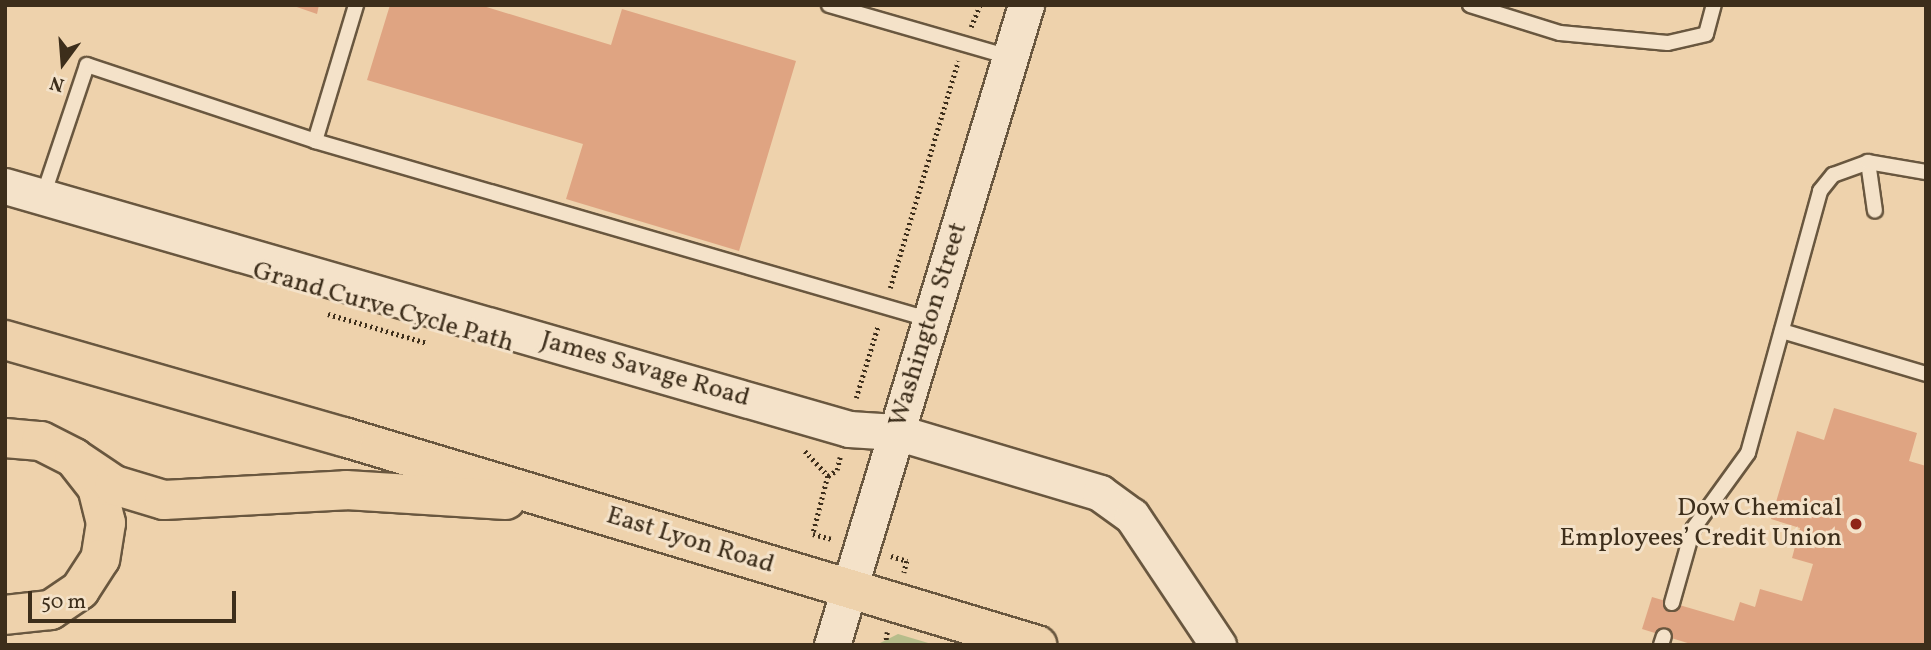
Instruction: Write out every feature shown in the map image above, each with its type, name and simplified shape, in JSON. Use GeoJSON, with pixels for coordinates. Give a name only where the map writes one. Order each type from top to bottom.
{"type":"FeatureCollection","features":[{"type":"Feature","properties":{"kind":"highway","name":"East Lyon Road"},"geometry":{"type":"LineString","coordinates":[[5,340],[344,437],[1037,645]]}},
{"type":"Feature","properties":{"kind":"highway"},"geometry":{"type":"LineString","coordinates":[[5,438],[41,441],[74,458],[114,485],[164,500],[346,490],[474,499],[550,499]]}},
{"type":"Feature","properties":{"kind":"highway"},"geometry":{"type":"LineString","coordinates":[[5,615],[32,615],[66,602],[92,576],[100,559],[105,541],[104,504],[87,472],[74,458]]}},
{"type":"Feature","properties":{"kind":"highway"},"geometry":{"type":"LineString","coordinates":[[5,640],[10,645]]}},
{"type":"Feature","properties":{"kind":"street","name":"Washington Street"},"geometry":{"type":"LineString","coordinates":[[832,645],[1026,5]]}},
{"type":"Feature","properties":{"kind":"street","name":"James Savage Road"},"geometry":{"type":"LineString","coordinates":[[5,186],[849,429],[896,432],[1100,494],[1132,516],[1218,645]]}},
{"type":"Feature","properties":{"kind":"lane"},"geometry":{"type":"LineString","coordinates":[[315,141],[356,5]]}},
{"type":"Feature","properties":{"kind":"lane"},"geometry":{"type":"LineString","coordinates":[[829,5],[1010,58]]}},
{"type":"Feature","properties":{"kind":"lane"},"geometry":{"type":"LineString","coordinates":[[1470,5],[1560,33],[1668,43],[1706,34],[1714,5]]}},
{"type":"Feature","properties":{"kind":"lane"},"geometry":{"type":"LineString","coordinates":[[43,196],[87,65],[315,141],[930,320]]}},
{"type":"Feature","properties":{"kind":"lane"},"geometry":{"type":"LineString","coordinates":[[1672,603],[1693,529],[1748,453],[1820,191],[1833,175],[1868,162],[1926,172]]}},
{"type":"Feature","properties":{"kind":"lane"},"geometry":{"type":"LineString","coordinates":[[1868,162],[1875,211]]}},
{"type":"Feature","properties":{"kind":"lane"},"geometry":{"type":"LineString","coordinates":[[1782,331],[1926,374]]}},
{"type":"Feature","properties":{"kind":"path"},"geometry":{"type":"LineString","coordinates":[[885,645],[907,561],[813,534],[828,476],[837,470],[944,98],[980,5]]}},
{"type":"Feature","properties":{"kind":"path","name":"Grand Curve Cycle Path"},"geometry":{"type":"LineString","coordinates":[[314,310],[430,344]]}},
{"type":"Feature","properties":{"kind":"path"},"geometry":{"type":"LineString","coordinates":[[802,450],[812,454],[828,476]]}},
{"type":"Feature","properties":{"kind":"green space"},"geometry":{"type":"Polygon","coordinates":[[[898,634],[935,645],[876,645],[898,634]]]}},
{"type":"Feature","properties":{"kind":"building"},"geometry":{"type":"Polygon","coordinates":[[[291,5],[319,5],[317,14],[291,5]]]}},
{"type":"Feature","properties":{"kind":"building"},"geometry":{"type":"Polygon","coordinates":[[[390,5],[480,5],[611,45],[622,9],[796,61],[739,251],[566,199],[583,144],[367,80],[390,5]]]}},
{"type":"Feature","properties":{"kind":"building","name":"Dow Chemical Employees’ Credit Union"},"geometry":{"type":"Polygon","coordinates":[[[1834,408],[1917,433],[1909,461],[1926,466],[1926,645],[1694,645],[1642,629],[1652,597],[1734,621],[1740,602],[1755,607],[1760,589],[1802,601],[1813,564],[1792,558],[1800,528],[1771,519],[1797,431],[1824,440],[1834,408]]]}},
{"type":"Feature","properties":{"kind":"place","name":"Dow Chemical Employees’ Credit Union"},"geometry":{"type":"Point","coordinates":[1856,524]}}]}
